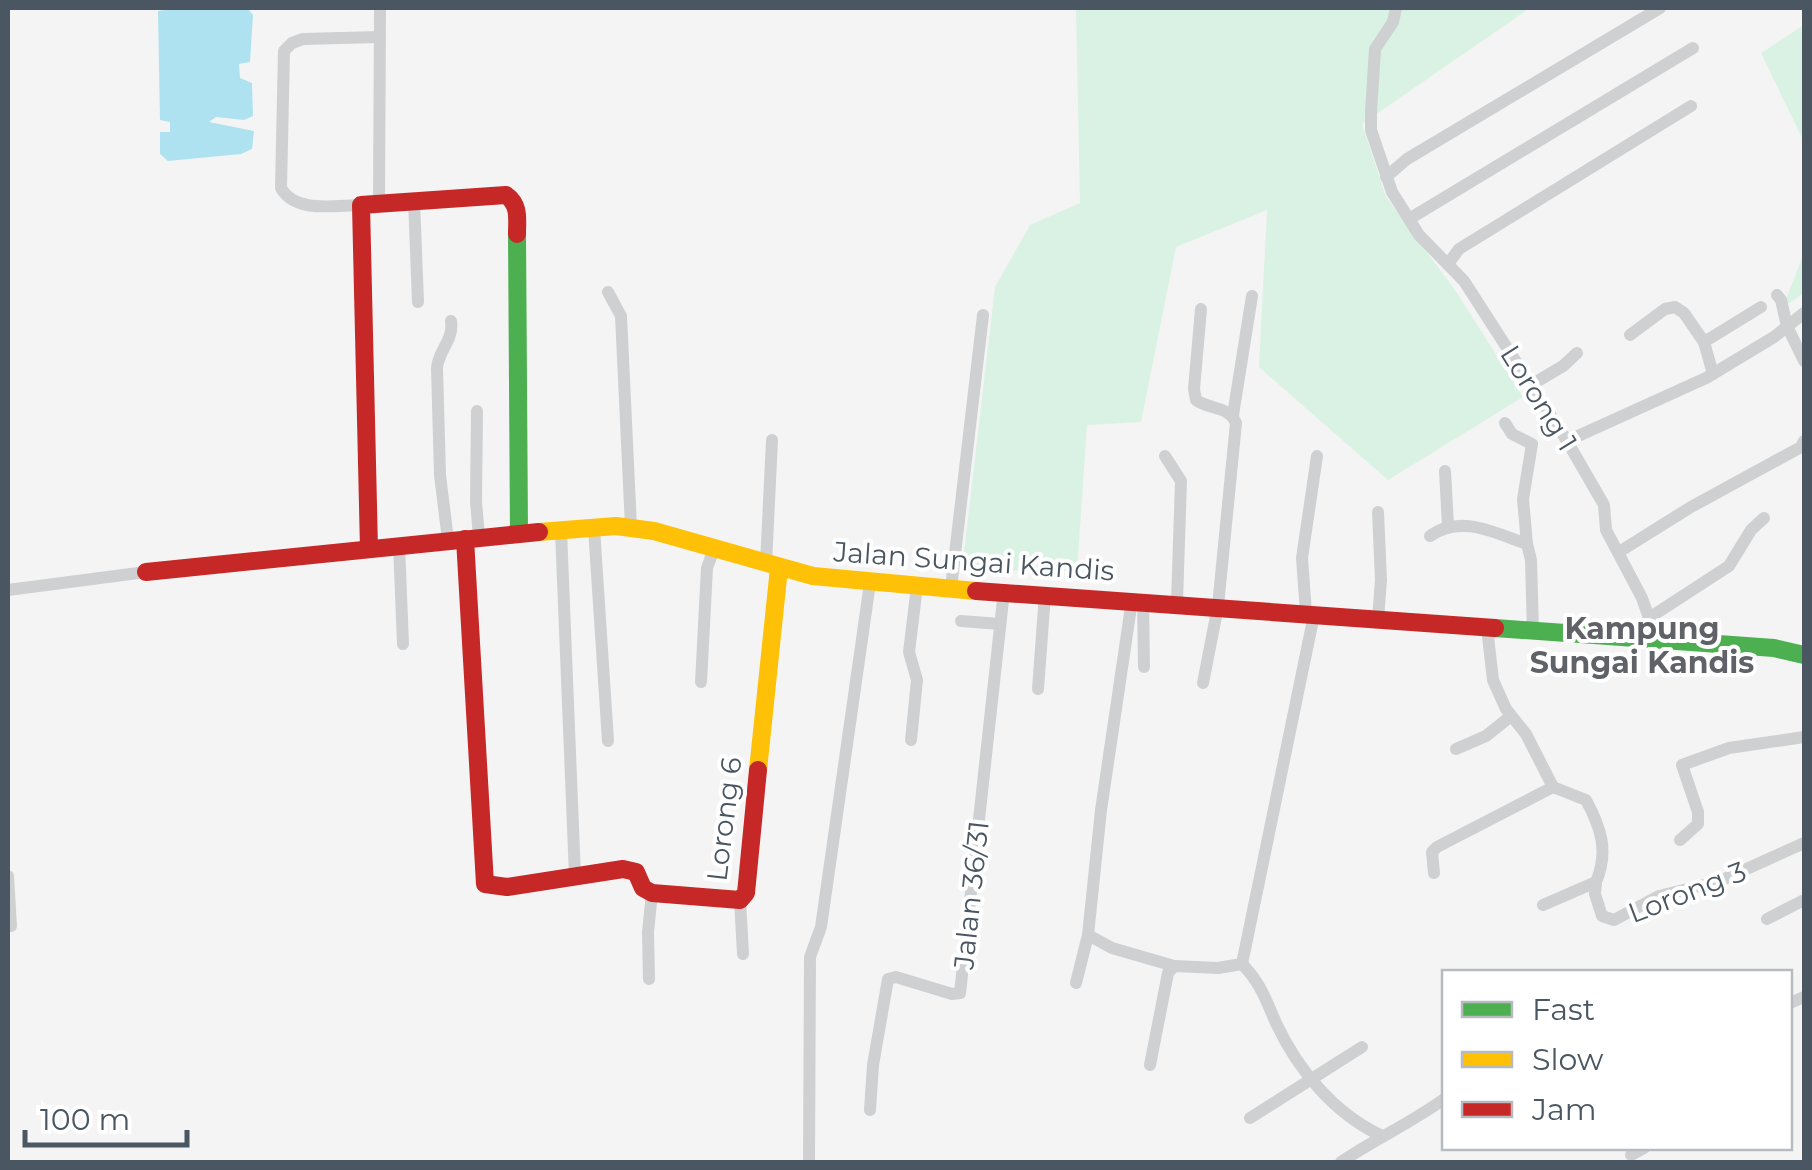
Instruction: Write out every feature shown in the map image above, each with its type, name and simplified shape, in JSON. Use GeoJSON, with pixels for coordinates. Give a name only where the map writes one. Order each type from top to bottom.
{"type":"FeatureCollection","features":[{"type":"Feature","properties":{"kind":"street"},"geometry":{"type":"LineString","coordinates":[[369,549],[370,203],[380,8]]}},
{"type":"Feature","properties":{"kind":"street","name":"Lorong 1"},"geometry":{"type":"LineString","coordinates":[[1396,8],[1394,22],[1375,49],[1370,112],[1386,178],[1429,248],[1464,281],[1567,441],[1604,506],[1606,530],[1649,618],[1649,640]]}},
{"type":"Feature","properties":{"kind":"street"},"geometry":{"type":"LineString","coordinates":[[1386,178],[1407,160],[1660,8]]}},
{"type":"Feature","properties":{"kind":"street"},"geometry":{"type":"LineString","coordinates":[[379,38],[303,40],[284,51],[281,188],[301,204],[506,195],[513,200],[517,210],[518,534]]}},
{"type":"Feature","properties":{"kind":"street"},"geometry":{"type":"LineString","coordinates":[[1409,220],[1693,48]]}},
{"type":"Feature","properties":{"kind":"street"},"geometry":{"type":"LineString","coordinates":[[1448,264],[1460,249],[1692,106]]}},
{"type":"Feature","properties":{"kind":"street"},"geometry":{"type":"LineString","coordinates":[[414,200],[418,302]]}},
{"type":"Feature","properties":{"kind":"street"},"geometry":{"type":"LineString","coordinates":[[608,292],[621,316],[630,527]]}},
{"type":"Feature","properties":{"kind":"street"},"geometry":{"type":"LineString","coordinates":[[1776,295],[1804,361]]}},
{"type":"Feature","properties":{"kind":"street"},"geometry":{"type":"LineString","coordinates":[[1203,683],[1218,606],[1236,423],[1232,415],[1252,296]]}},
{"type":"Feature","properties":{"kind":"street"},"geometry":{"type":"LineString","coordinates":[[1704,342],[1761,307]]}},
{"type":"Feature","properties":{"kind":"street"},"geometry":{"type":"LineString","coordinates":[[1630,335],[1664,310],[1676,308],[1704,342],[1712,374]]}},
{"type":"Feature","properties":{"kind":"street"},"geometry":{"type":"LineString","coordinates":[[1201,309],[1196,400],[1232,415]]}},
{"type":"Feature","properties":{"kind":"street"},"geometry":{"type":"LineString","coordinates":[[1567,441],[1712,374],[1804,313]]}},
{"type":"Feature","properties":{"kind":"street"},"geometry":{"type":"LineString","coordinates":[[951,588],[983,315]]}},
{"type":"Feature","properties":{"kind":"street"},"geometry":{"type":"LineString","coordinates":[[451,321],[452,329],[437,368],[440,474],[464,539],[485,884],[502,888],[576,876],[561,531]]}},
{"type":"Feature","properties":{"kind":"street"},"geometry":{"type":"LineString","coordinates":[[1531,385],[1578,353]]}},
{"type":"Feature","properties":{"kind":"street"},"geometry":{"type":"LineString","coordinates":[[464,539],[476,501],[477,410]]}},
{"type":"Feature","properties":{"kind":"street"},"geometry":{"type":"LineString","coordinates":[[1505,423],[1512,434],[1532,444],[1524,500],[1533,632]]}},
{"type":"Feature","properties":{"kind":"street"},"geometry":{"type":"LineString","coordinates":[[772,440],[773,566]]}},
{"type":"Feature","properties":{"kind":"street"},"geometry":{"type":"LineString","coordinates":[[1619,552],[1691,506],[1801,447],[1804,441]]}},
{"type":"Feature","properties":{"kind":"street"},"geometry":{"type":"LineString","coordinates":[[1165,456],[1181,481],[1177,602]]}},
{"type":"Feature","properties":{"kind":"street"},"geometry":{"type":"LineString","coordinates":[[1242,964],[1310,614],[1302,558],[1317,456]]}},
{"type":"Feature","properties":{"kind":"street"},"geometry":{"type":"LineString","coordinates":[[1445,471],[1448,526]]}},
{"type":"Feature","properties":{"kind":"street"},"geometry":{"type":"LineString","coordinates":[[1378,512],[1378,619]]}},
{"type":"Feature","properties":{"kind":"street"},"geometry":{"type":"LineString","coordinates":[[1649,618],[1729,566],[1751,530],[1764,518]]}},
{"type":"Feature","properties":{"kind":"street"},"geometry":{"type":"LineString","coordinates":[[1430,536],[1448,526],[1476,526],[1527,544]]}},
{"type":"Feature","properties":{"kind":"street","name":"Jalan Sungai Kandis"},"geometry":{"type":"LineString","coordinates":[[146,572],[399,545],[630,527],[813,576],[1774,648],[1804,656]]}},
{"type":"Feature","properties":{"kind":"street"},"geometry":{"type":"LineString","coordinates":[[594,528],[608,741]]}},
{"type":"Feature","properties":{"kind":"street"},"geometry":{"type":"LineString","coordinates":[[399,545],[403,644]]}},
{"type":"Feature","properties":{"kind":"street"},"geometry":{"type":"LineString","coordinates":[[701,682],[707,568],[714,549]]}},
{"type":"Feature","properties":{"kind":"street","name":"Lorong 6"},"geometry":{"type":"LineString","coordinates":[[576,876],[626,868],[636,872],[643,888],[652,892],[740,900],[746,894],[773,566]]}},
{"type":"Feature","properties":{"kind":"street"},"geometry":{"type":"LineString","coordinates":[[8,590],[146,572]]}},
{"type":"Feature","properties":{"kind":"street"},"geometry":{"type":"LineString","coordinates":[[809,1162],[810,957],[821,927],[870,582]]}},
{"type":"Feature","properties":{"kind":"street"},"geometry":{"type":"LineString","coordinates":[[912,740],[917,680],[908,652],[917,586]]}},
{"type":"Feature","properties":{"kind":"street","name":"Jalan 36/31"},"geometry":{"type":"LineString","coordinates":[[870,1110],[873,1066],[888,979],[896,977],[960,993],[1004,591]]}},
{"type":"Feature","properties":{"kind":"street"},"geometry":{"type":"LineString","coordinates":[[1038,689],[1045,594]]}},
{"type":"Feature","properties":{"kind":"street"},"geometry":{"type":"LineString","coordinates":[[1137,600],[1144,667]]}},
{"type":"Feature","properties":{"kind":"street"},"geometry":{"type":"LineString","coordinates":[[1076,983],[1088,935],[1101,810],[1137,600]]}},
{"type":"Feature","properties":{"kind":"street"},"geometry":{"type":"LineString","coordinates":[[960,621],[1000,624]]}},
{"type":"Feature","properties":{"kind":"street","name":"Lorong 3"},"geometry":{"type":"LineString","coordinates":[[1487,628],[1493,680],[1510,716],[1526,734],[1553,786],[1586,800],[1596,818],[1605,852],[1595,894],[1602,916],[1614,920],[1658,896],[1720,881],[1804,843]]}},
{"type":"Feature","properties":{"kind":"street"},"geometry":{"type":"LineString","coordinates":[[1456,749],[1486,736],[1510,716]]}},
{"type":"Feature","properties":{"kind":"street"},"geometry":{"type":"LineString","coordinates":[[1680,840],[1698,824],[1698,812],[1682,765],[1729,748],[1804,737]]}},
{"type":"Feature","properties":{"kind":"street"},"geometry":{"type":"LineString","coordinates":[[1434,873],[1432,852],[1438,847],[1553,786]]}},
{"type":"Feature","properties":{"kind":"street"},"geometry":{"type":"LineString","coordinates":[[8,876],[11,926]]}},
{"type":"Feature","properties":{"kind":"street","name":"Lorong 3"},"geometry":{"type":"LineString","coordinates":[[1543,906],[1596,882]]}},
{"type":"Feature","properties":{"kind":"street"},"geometry":{"type":"LineString","coordinates":[[648,979],[652,892]]}},
{"type":"Feature","properties":{"kind":"street"},"geometry":{"type":"LineString","coordinates":[[740,900],[744,954]]}},
{"type":"Feature","properties":{"kind":"street"},"geometry":{"type":"LineString","coordinates":[[1767,919],[1804,900]]}},
{"type":"Feature","properties":{"kind":"street"},"geometry":{"type":"LineString","coordinates":[[1088,935],[1112,948],[1174,966],[1218,968],[1242,964]]}},
{"type":"Feature","properties":{"kind":"street"},"geometry":{"type":"LineString","coordinates":[[1242,964],[1256,977],[1290,1049],[1311,1079],[1349,1116],[1380,1136]]}},
{"type":"Feature","properties":{"kind":"street"},"geometry":{"type":"LineString","coordinates":[[1150,1065],[1168,972],[1174,966]]}},
{"type":"Feature","properties":{"kind":"street"},"geometry":{"type":"LineString","coordinates":[[1250,1118],[1362,1047]]}},
{"type":"Feature","properties":{"kind":"street"},"geometry":{"type":"LineString","coordinates":[[1340,1162],[1442,1100]]}},
{"type":"Feature","properties":{"kind":"street"},"geometry":{"type":"LineString","coordinates":[[1366,1128],[1368,1144]]}},
{"type":"Feature","properties":{"kind":"green space"},"geometry":{"type":"Polygon","coordinates":[[[1076,8],[1530,8],[1362,124],[1386,197],[1455,290],[1523,397],[1388,480],[1259,367],[1267,210],[1176,247],[1141,422],[1087,425],[1077,571],[962,570],[995,287],[1030,225],[1080,203],[1076,8]]]}},
{"type":"Feature","properties":{"kind":"green space"},"geometry":{"type":"Polygon","coordinates":[[[1804,25],[1804,142],[1761,53],[1804,25]]]}},
{"type":"Feature","properties":{"kind":"green space"},"geometry":{"type":"Polygon","coordinates":[[[1804,253],[1804,293],[1783,307],[1804,253]]]}},
{"type":"Feature","properties":{"kind":"water"},"geometry":{"type":"Polygon","coordinates":[[[249,10],[253,15],[250,62],[239,64],[240,78],[252,83],[253,116],[244,120],[216,117],[209,122],[254,131],[252,149],[241,154],[168,161],[160,154],[160,132],[170,132],[170,122],[160,120],[158,11],[249,10]]]}},
{"type":"Feature","properties":{"kind":"traffic: fast"},"geometry":{"type":"LineString","coordinates":[[517,234],[519,534]]}},
{"type":"Feature","properties":{"kind":"traffic: fast"},"geometry":{"type":"LineString","coordinates":[[1495,628],[1774,648],[1804,655]]}},
{"type":"Feature","properties":{"kind":"traffic: slow"},"geometry":{"type":"LineString","coordinates":[[539,532],[616,526],[654,531],[813,576],[976,591]]}},
{"type":"Feature","properties":{"kind":"traffic: slow"},"geometry":{"type":"LineString","coordinates":[[758,770],[779,568]]}},
{"type":"Feature","properties":{"kind":"traffic: jam"},"geometry":{"type":"LineString","coordinates":[[369,549],[361,205],[506,195],[516,208],[517,234]]}},
{"type":"Feature","properties":{"kind":"traffic: jam"},"geometry":{"type":"LineString","coordinates":[[146,572],[539,532]]}},
{"type":"Feature","properties":{"kind":"traffic: jam"},"geometry":{"type":"LineString","coordinates":[[465,539],[485,884],[507,887],[623,869],[636,872],[643,888],[652,893],[740,900],[746,893],[758,770]]}},
{"type":"Feature","properties":{"kind":"traffic: jam"},"geometry":{"type":"LineString","coordinates":[[976,591],[1495,628]]}},
{"type":"Feature","properties":{"kind":"district","name":"Kampung Sungai Kandis"},"geometry":{"type":"Point","coordinates":[1642,645]}}]}
